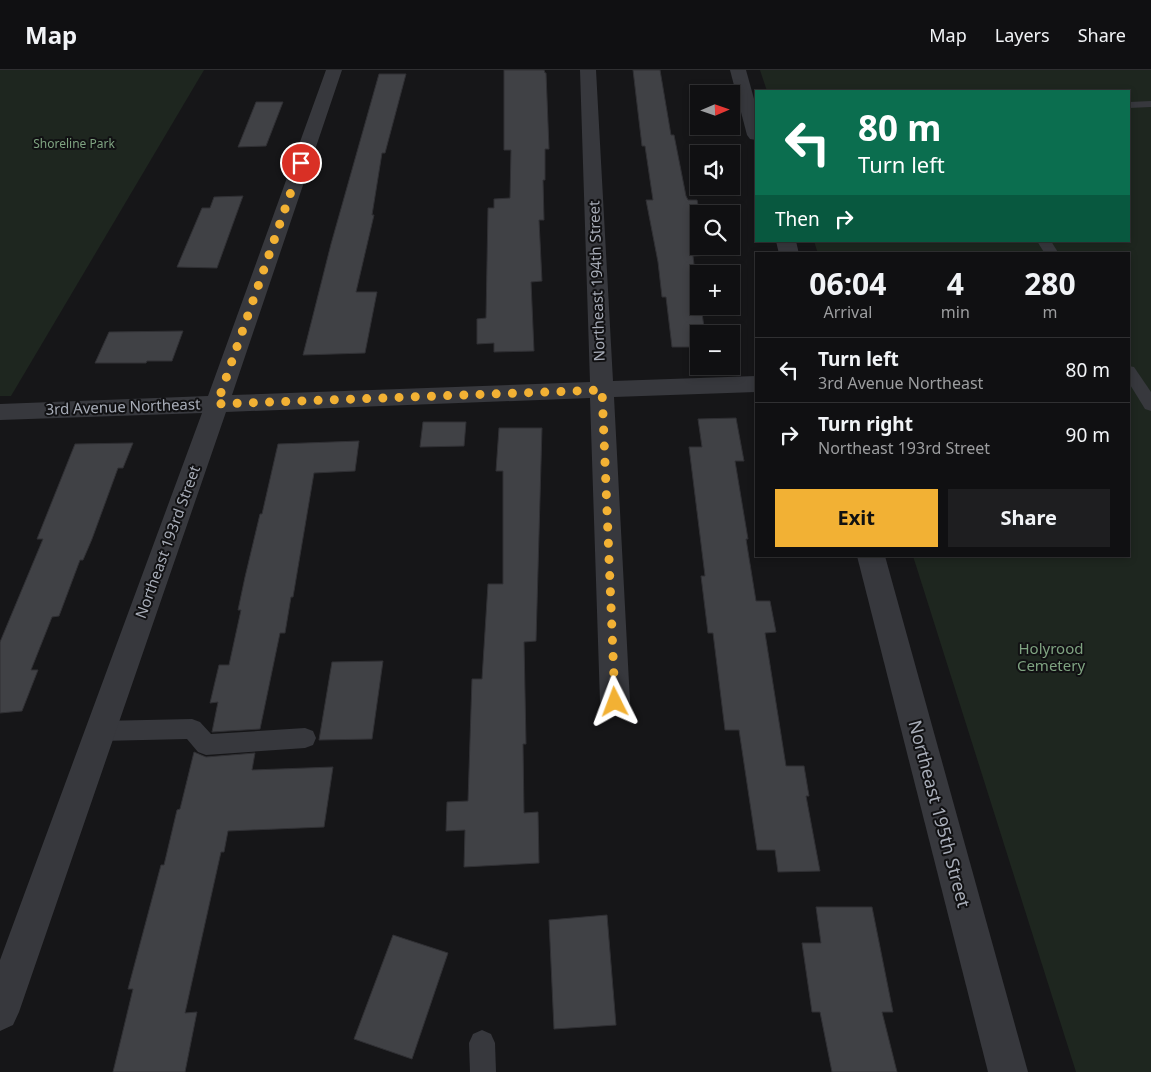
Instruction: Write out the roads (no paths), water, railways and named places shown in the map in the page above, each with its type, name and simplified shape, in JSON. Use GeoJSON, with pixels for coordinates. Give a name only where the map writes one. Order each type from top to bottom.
{"type":"FeatureCollection","features":[{"type":"Feature","properties":{"kind":"street","name":"Northeast 193rd Street"},"geometry":{"type":"LineString","coordinates":[[0,1012],[334,70]]}},
{"type":"Feature","properties":{"kind":"street","name":"Northeast 194th Street"},"geometry":{"type":"LineString","coordinates":[[588,70],[615,702]]}},
{"type":"Feature","properties":{"kind":"street"},"geometry":{"type":"LineString","coordinates":[[738,70],[755,131]]}},
{"type":"Feature","properties":{"kind":"street","name":"3rd Avenue Northeast"},"geometry":{"type":"LineString","coordinates":[[0,412],[755,384]]}},
{"type":"Feature","properties":{"kind":"street","name":"Northeast 195th Street"},"geometry":{"type":"LineString","coordinates":[[871,557],[1008,1072]]}},
{"type":"Feature","properties":{"kind":"lane"},"geometry":{"type":"LineString","coordinates":[[1130,105],[1151,104]]}},
{"type":"Feature","properties":{"kind":"lane"},"geometry":{"type":"LineString","coordinates":[[1130,373],[1151,405]]}},
{"type":"Feature","properties":{"kind":"lane"},"geometry":{"type":"LineString","coordinates":[[100,731],[192,729],[206,745],[305,738]]}},
{"type":"Feature","properties":{"kind":"lane"},"geometry":{"type":"LineString","coordinates":[[482,1043],[483,1072]]}},
{"type":"Feature","properties":{"kind":"park label","name":"Shoreline Park"},"geometry":{"type":"Point","coordinates":[74,144]}},
{"type":"Feature","properties":{"kind":"park label","name":"Holyrood Cemetery"},"geometry":{"type":"Point","coordinates":[1051,658]}}]}
